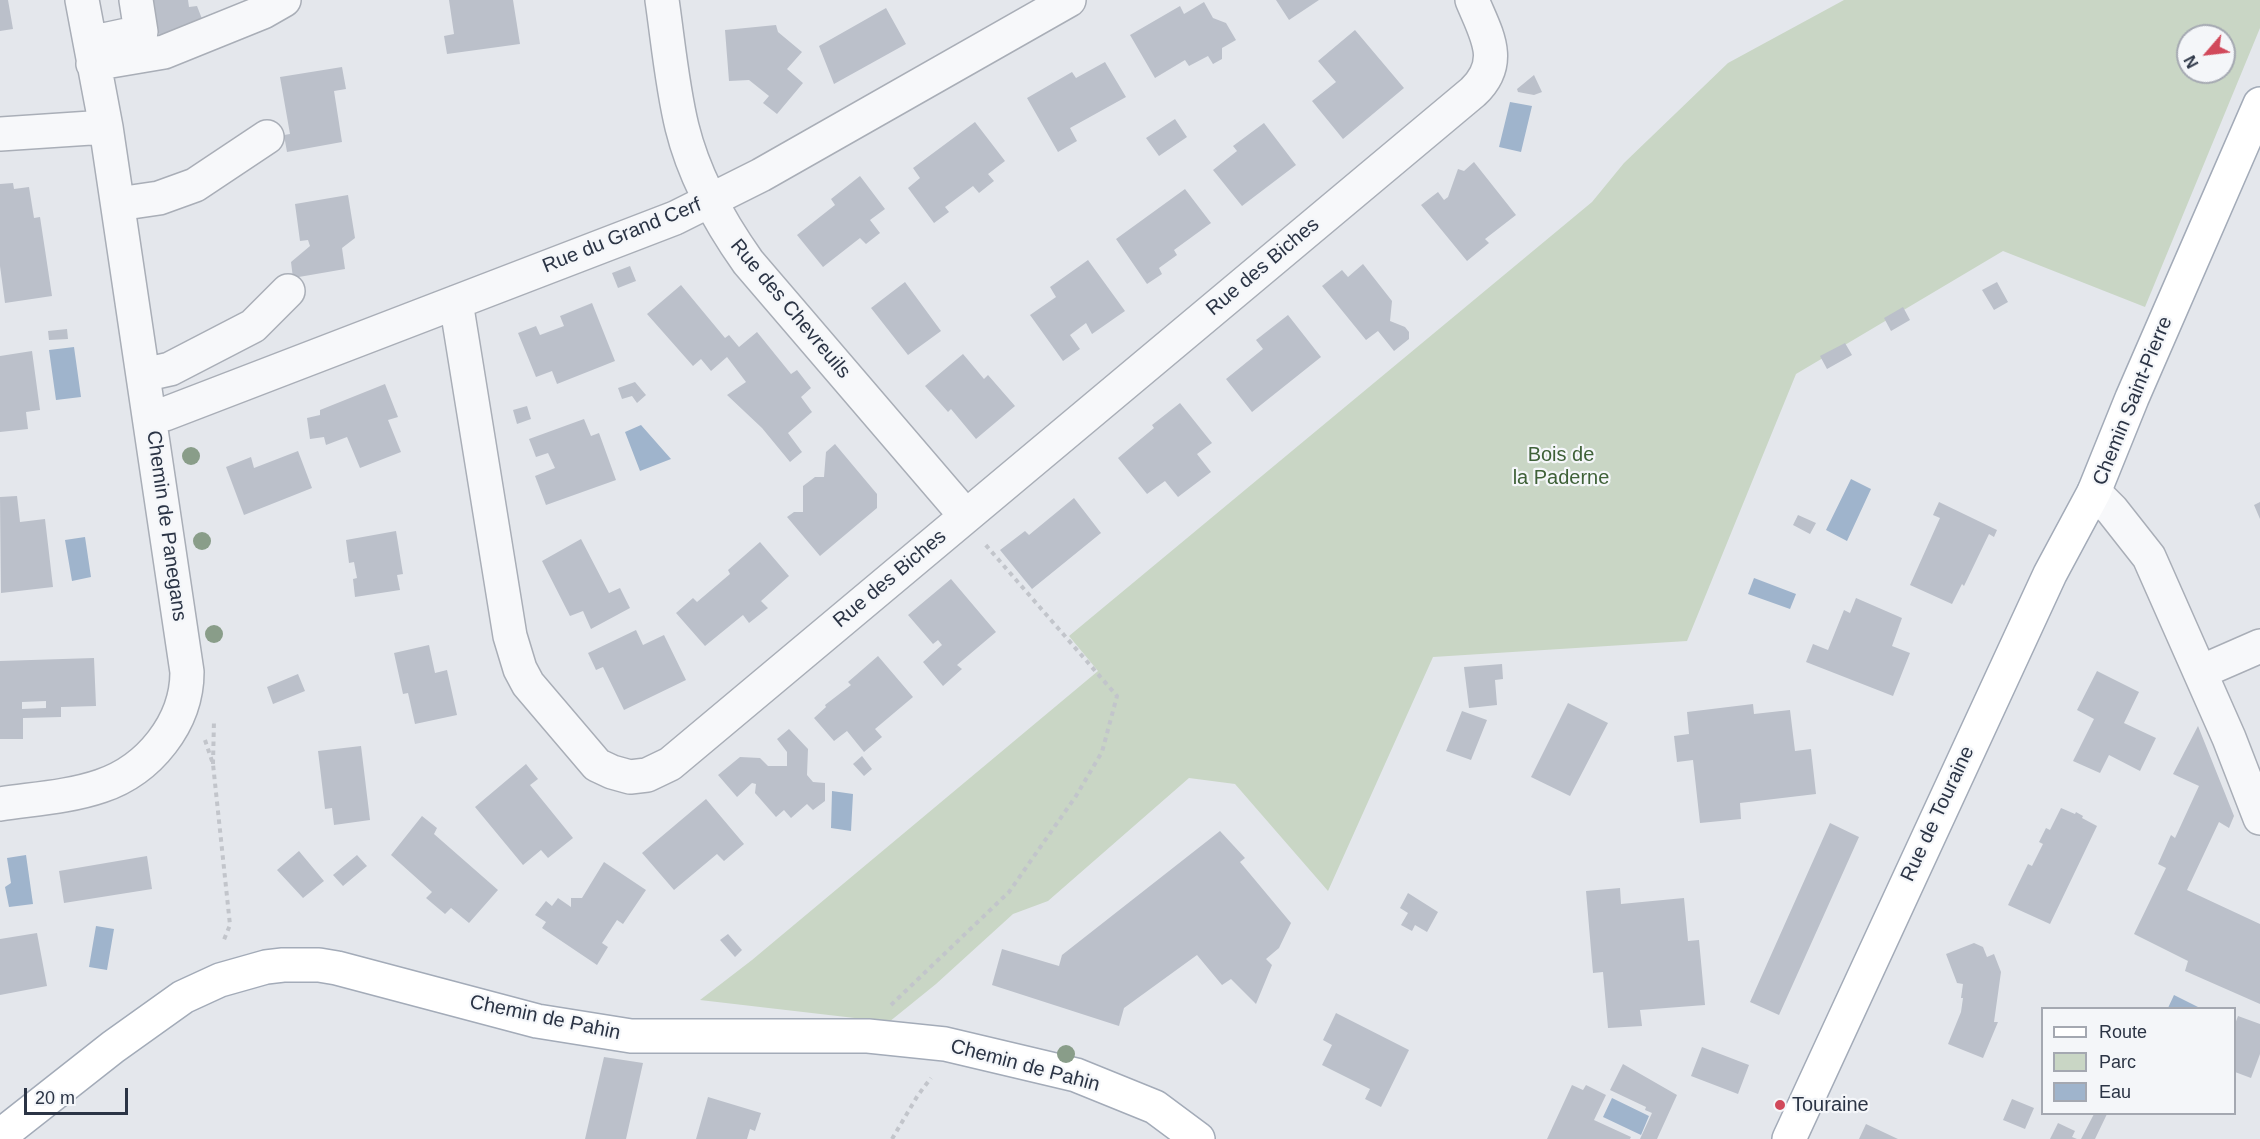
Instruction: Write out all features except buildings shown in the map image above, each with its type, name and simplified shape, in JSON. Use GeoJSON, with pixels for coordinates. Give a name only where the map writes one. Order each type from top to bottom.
{"type":"FeatureCollection","features":[{"type":"Feature","properties":{"kind":"main road","name":"Chemin Saint-Pierre"},"geometry":{"type":"LineString","coordinates":[[2094,492],[2132,398],[2260,104]]}},
{"type":"Feature","properties":{"kind":"main road","name":"Rue de Touraine"},"geometry":{"type":"LineString","coordinates":[[1789,1139],[2050,574],[2094,492]]}},
{"type":"Feature","properties":{"kind":"main road","name":"Chemin de Pahin"},"geometry":{"type":"LineString","coordinates":[[0,1136],[113,1047],[183,997],[220,980],[283,964],[337,968],[537,1021],[631,1036],[868,1036],[945,1044],[1076,1075],[1155,1107],[1198,1139]]}},
{"type":"Feature","properties":{"kind":"street","name":"Chemin de Panegans"},"geometry":{"type":"LineString","coordinates":[[0,804],[87,790],[118,779],[151,754],[169,732],[182,709],[187,685],[188,672],[160,498],[118,204],[82,0]]}},
{"type":"Feature","properties":{"kind":"street"},"geometry":{"type":"LineString","coordinates":[[91,54],[141,32],[136,0]]}},
{"type":"Feature","properties":{"kind":"street"},"geometry":{"type":"LineString","coordinates":[[91,54],[164,52],[263,12],[284,0]]}},
{"type":"Feature","properties":{"kind":"street","name":"Rue des Chevreuils"},"geometry":{"type":"LineString","coordinates":[[662,0],[681,126],[694,165],[725,229],[748,262],[965,515]]}},
{"type":"Feature","properties":{"kind":"street","name":"Rue du Grand Cerf"},"geometry":{"type":"LineString","coordinates":[[150,416],[165,414],[675,218],[761,175],[1069,0]]}},
{"type":"Feature","properties":{"kind":"street","name":"Rue des Biches"},"geometry":{"type":"LineString","coordinates":[[456,302],[514,654],[528,684],[590,759],[612,772],[630,777],[639,776],[670,764],[1478,87],[1487,76],[1491,55],[1472,0]]}},
{"type":"Feature","properties":{"kind":"street"},"geometry":{"type":"LineString","coordinates":[[0,134],[106,127]]}},
{"type":"Feature","properties":{"kind":"street"},"geometry":{"type":"LineString","coordinates":[[118,204],[159,198],[195,185],[267,137]]}},
{"type":"Feature","properties":{"kind":"street"},"geometry":{"type":"LineString","coordinates":[[143,375],[170,369],[253,326],[288,291]]}},
{"type":"Feature","properties":{"kind":"street","name":"Chemin Saint-Pierre"},"geometry":{"type":"LineString","coordinates":[[2094,492],[2112,510],[2149,557],[2229,738],[2260,818]]}},
{"type":"Feature","properties":{"kind":"street"},"geometry":{"type":"LineString","coordinates":[[2200,670],[2260,646]]}},
{"type":"Feature","properties":{"kind":"path"},"geometry":{"type":"LineString","coordinates":[[887,1013],[891,1004],[1009,892],[1076,796],[1102,752],[1117,696],[978,536],[965,515]]}},
{"type":"Feature","properties":{"kind":"path"},"geometry":{"type":"LineString","coordinates":[[213,764],[230,925],[222,945]]}},
{"type":"Feature","properties":{"kind":"green space","name":"Bois de la Paderne"},"geometry":{"type":"Polygon","coordinates":[[[1844,0],[2260,0],[2260,28],[2145,307],[2003,251],[1796,374],[1687,641],[1433,657],[1328,891],[1235,784],[1189,778],[1048,901],[1013,914],[936,984],[889,1022],[700,1000],[752,960],[1098,671],[1069,636],[1592,202],[1624,163],[1728,63],[1844,0]]]}},
{"type":"Feature","properties":{"kind":"water"},"geometry":{"type":"Polygon","coordinates":[[[1510,102],[1532,106],[1521,152],[1499,147],[1510,102]]]}},
{"type":"Feature","properties":{"kind":"water"},"geometry":{"type":"Polygon","coordinates":[[[74,347],[81,397],[56,400],[49,350],[74,347]]]}},
{"type":"Feature","properties":{"kind":"water"},"geometry":{"type":"Polygon","coordinates":[[[641,425],[671,459],[640,471],[625,432],[641,425]]]}},
{"type":"Feature","properties":{"kind":"water"},"geometry":{"type":"Polygon","coordinates":[[[1851,479],[1871,489],[1847,541],[1826,530],[1851,479]]]}},
{"type":"Feature","properties":{"kind":"water"},"geometry":{"type":"Polygon","coordinates":[[[85,537],[91,577],[72,581],[65,540],[85,537]]]}},
{"type":"Feature","properties":{"kind":"water"},"geometry":{"type":"Polygon","coordinates":[[[1754,578],[1796,594],[1790,609],[1748,594],[1754,578]]]}},
{"type":"Feature","properties":{"kind":"water"},"geometry":{"type":"Polygon","coordinates":[[[832,791],[853,794],[851,831],[831,828],[832,791]]]}},
{"type":"Feature","properties":{"kind":"water"},"geometry":{"type":"Polygon","coordinates":[[[26,855],[33,904],[9,907],[5,887],[11,883],[7,858],[26,855]]]}},
{"type":"Feature","properties":{"kind":"water"},"geometry":{"type":"Polygon","coordinates":[[[96,926],[114,929],[107,970],[89,967],[96,926]]]}},
{"type":"Feature","properties":{"kind":"water"},"geometry":{"type":"Polygon","coordinates":[[[2174,995],[2198,1007],[2168,1007],[2174,995]]]}},
{"type":"Feature","properties":{"kind":"water"},"geometry":{"type":"Polygon","coordinates":[[[1612,1098],[1649,1116],[1641,1135],[1603,1117],[1612,1098]]]}},
{"type":"Feature","properties":{"kind":"place","name":"Touraine"},"geometry":{"type":"Point","coordinates":[1780,1105]}}]}
